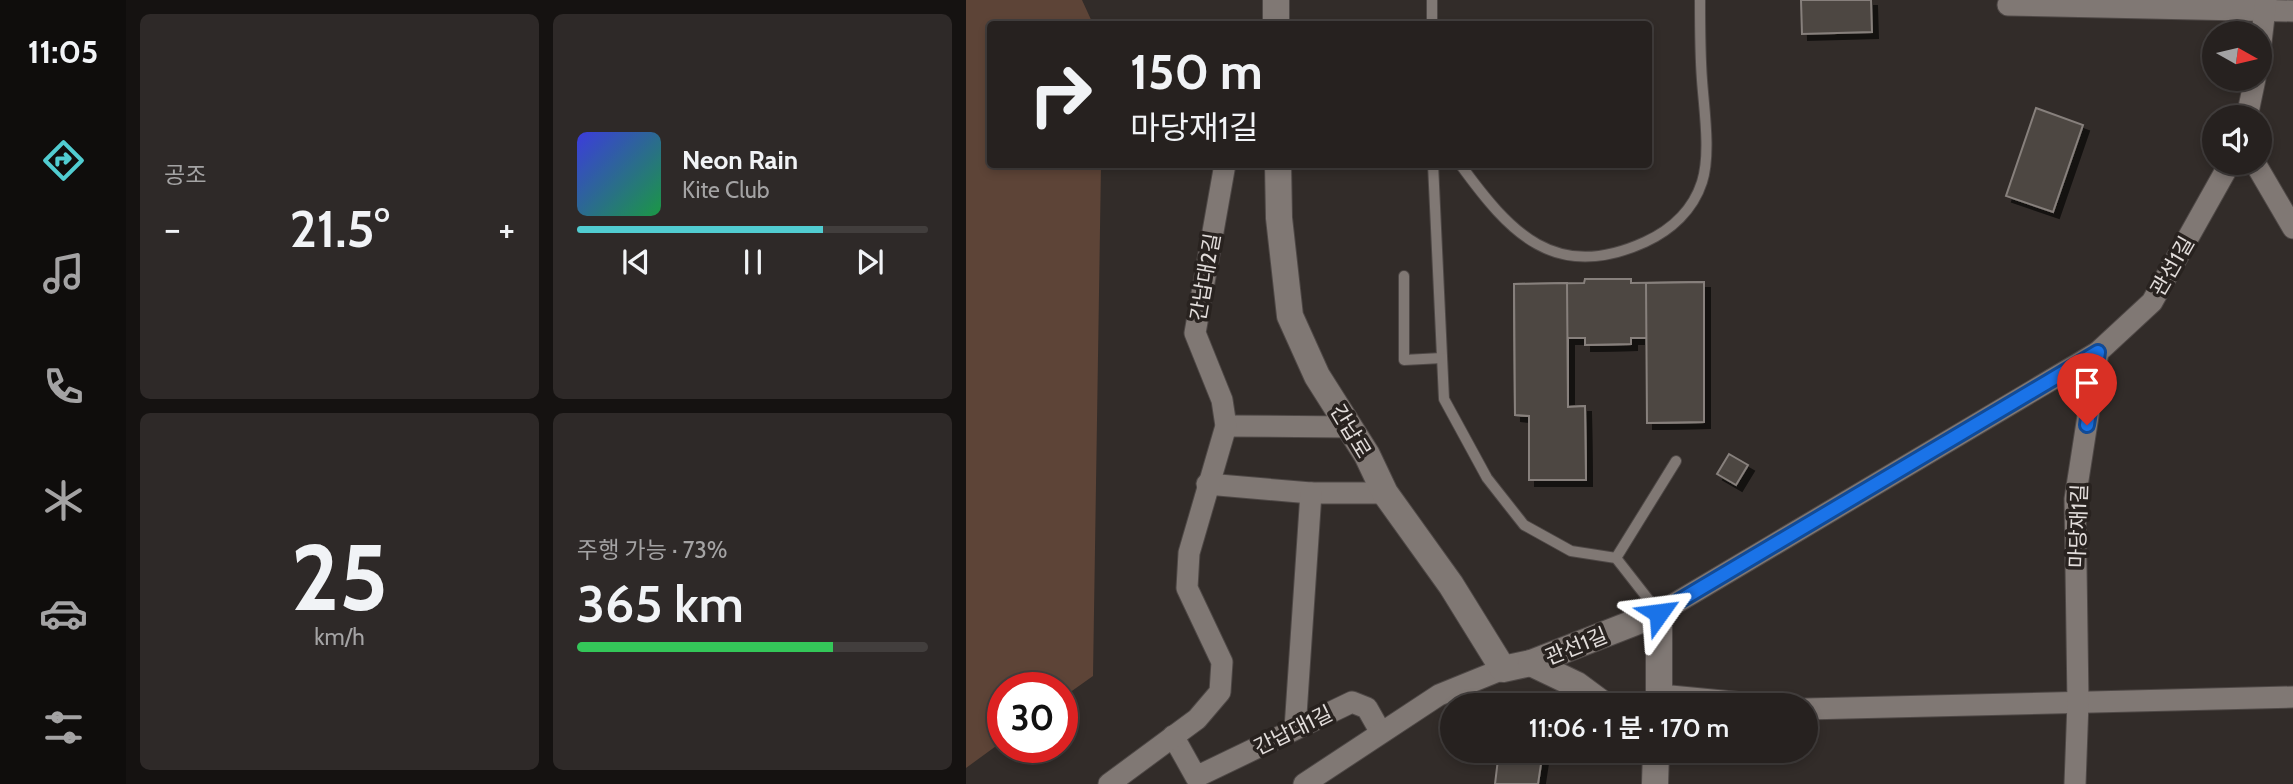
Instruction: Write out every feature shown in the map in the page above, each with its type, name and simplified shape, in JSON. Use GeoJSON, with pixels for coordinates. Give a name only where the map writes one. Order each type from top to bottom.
{"type":"FeatureCollection","features":[{"type":"Feature","properties":{"kind":"street"},"geometry":{"type":"LineString","coordinates":[[1276,0],[1276,21]]}},
{"type":"Feature","properties":{"kind":"street"},"geometry":{"type":"LineString","coordinates":[[2008,5],[2266,5],[2293,11]]}},
{"type":"Feature","properties":{"kind":"street","name":"간납대2길"},"geometry":{"type":"LineString","coordinates":[[1224,168],[1195,333],[1222,400],[1226,426]]}},
{"type":"Feature","properties":{"kind":"street","name":"간납로"},"geometry":{"type":"LineString","coordinates":[[1278,168],[1279,218],[1290,316],[1317,376],[1385,493],[1451,585],[1503,669]]}},
{"type":"Feature","properties":{"kind":"street","name":"관선1길"},"geometry":{"type":"LineString","coordinates":[[1503,669],[1531,663],[1659,613],[2098,352],[2152,302],[2223,175]]}},
{"type":"Feature","properties":{"kind":"street"},"geometry":{"type":"LineString","coordinates":[[2262,175],[2293,228]]}},
{"type":"Feature","properties":{"kind":"street","name":"마당재1길"},"geometry":{"type":"LineString","coordinates":[[2075,784],[2078,702],[2075,499],[2098,352]]}},
{"type":"Feature","properties":{"kind":"street"},"geometry":{"type":"LineString","coordinates":[[1109,784],[1197,719],[1220,692],[1222,662],[1188,588],[1189,553],[1226,426],[1349,427]]}},
{"type":"Feature","properties":{"kind":"street"},"geometry":{"type":"LineString","coordinates":[[1207,484],[1311,493],[1385,493]]}},
{"type":"Feature","properties":{"kind":"street"},"geometry":{"type":"LineString","coordinates":[[1295,729],[1311,493]]}},
{"type":"Feature","properties":{"kind":"street"},"geometry":{"type":"LineString","coordinates":[[1659,613],[1660,693]]}},
{"type":"Feature","properties":{"kind":"street"},"geometry":{"type":"LineString","coordinates":[[1531,663],[1588,693]]}},
{"type":"Feature","properties":{"kind":"street","name":"간납대1길"},"geometry":{"type":"LineString","coordinates":[[1304,784],[1380,731],[1438,695],[1503,669]]}},
{"type":"Feature","properties":{"kind":"street"},"geometry":{"type":"LineString","coordinates":[[1818,710],[2293,697]]}},
{"type":"Feature","properties":{"kind":"street","name":"간납대1길"},"geometry":{"type":"LineString","coordinates":[[1173,736],[1196,777],[1352,702],[1367,708],[1380,731]]}},
{"type":"Feature","properties":{"kind":"street"},"geometry":{"type":"LineString","coordinates":[[1655,784],[1656,763]]}},
{"type":"Feature","properties":{"kind":"lane"},"geometry":{"type":"LineString","coordinates":[[1432,0],[1432,21]]}},
{"type":"Feature","properties":{"kind":"lane"},"geometry":{"type":"LineString","coordinates":[[1463,168],[1508,225],[1550,251],[1579,257],[1609,256],[1654,238],[1670,228],[1694,200],[1703,180],[1705,128],[1700,0]]}},
{"type":"Feature","properties":{"kind":"lane"},"geometry":{"type":"LineString","coordinates":[[1433,168],[1444,399],[1486,478],[1524,525],[1571,551],[1616,558],[1659,613]]}},
{"type":"Feature","properties":{"kind":"lane"},"geometry":{"type":"LineString","coordinates":[[1404,275],[1405,360],[1442,358]]}},
{"type":"Feature","properties":{"kind":"lane"},"geometry":{"type":"LineString","coordinates":[[1616,558],[1676,461]]}},
{"type":"Feature","properties":{"kind":"shaded area"},"geometry":{"type":"Polygon","coordinates":[[[966,0],[1082,0],[1092,21],[987,21],[987,168],[1101,168],[1093,676],[1078,687],[1078,672],[987,672],[987,753],[966,768],[966,0]]]}},
{"type":"Feature","properties":{"kind":"building"},"geometry":{"type":"Polygon","coordinates":[[[1801,0],[1871,0],[1872,32],[1802,34],[1801,0]]]}},
{"type":"Feature","properties":{"kind":"building"},"geometry":{"type":"Polygon","coordinates":[[[2036,108],[2083,125],[2053,212],[2006,196],[2036,108]]]}},
{"type":"Feature","properties":{"kind":"building"},"geometry":{"type":"Polygon","coordinates":[[[1585,279],[1631,279],[1631,344],[1585,345],[1585,279]]]}},
{"type":"Feature","properties":{"kind":"building"},"geometry":{"type":"Polygon","coordinates":[[[1585,279],[1631,279],[1631,283],[1704,282],[1704,422],[1647,423],[1647,338],[1631,338],[1631,344],[1585,345],[1585,338],[1568,338],[1568,407],[1585,406],[1586,480],[1529,480],[1529,416],[1515,415],[1514,284],[1584,283],[1585,279]]]}},
{"type":"Feature","properties":{"kind":"building"},"geometry":{"type":"Polygon","coordinates":[[[1704,282],[1704,422],[1647,423],[1646,283],[1704,282]]]}},
{"type":"Feature","properties":{"kind":"building"},"geometry":{"type":"Polygon","coordinates":[[[1567,283],[1568,407],[1585,406],[1586,480],[1529,480],[1529,416],[1515,415],[1514,284],[1567,283]]]}},
{"type":"Feature","properties":{"kind":"building"},"geometry":{"type":"Polygon","coordinates":[[[1729,454],[1748,465],[1736,485],[1717,474],[1729,454]]]}},
{"type":"Feature","properties":{"kind":"building"},"geometry":{"type":"Polygon","coordinates":[[[1498,763],[1541,763],[1538,784],[1495,784],[1498,763]]]}},
{"type":"Feature","properties":{"kind":"route"},"geometry":{"type":"LineString","coordinates":[[1659,613],[2098,352],[2087,425]]}}]}
